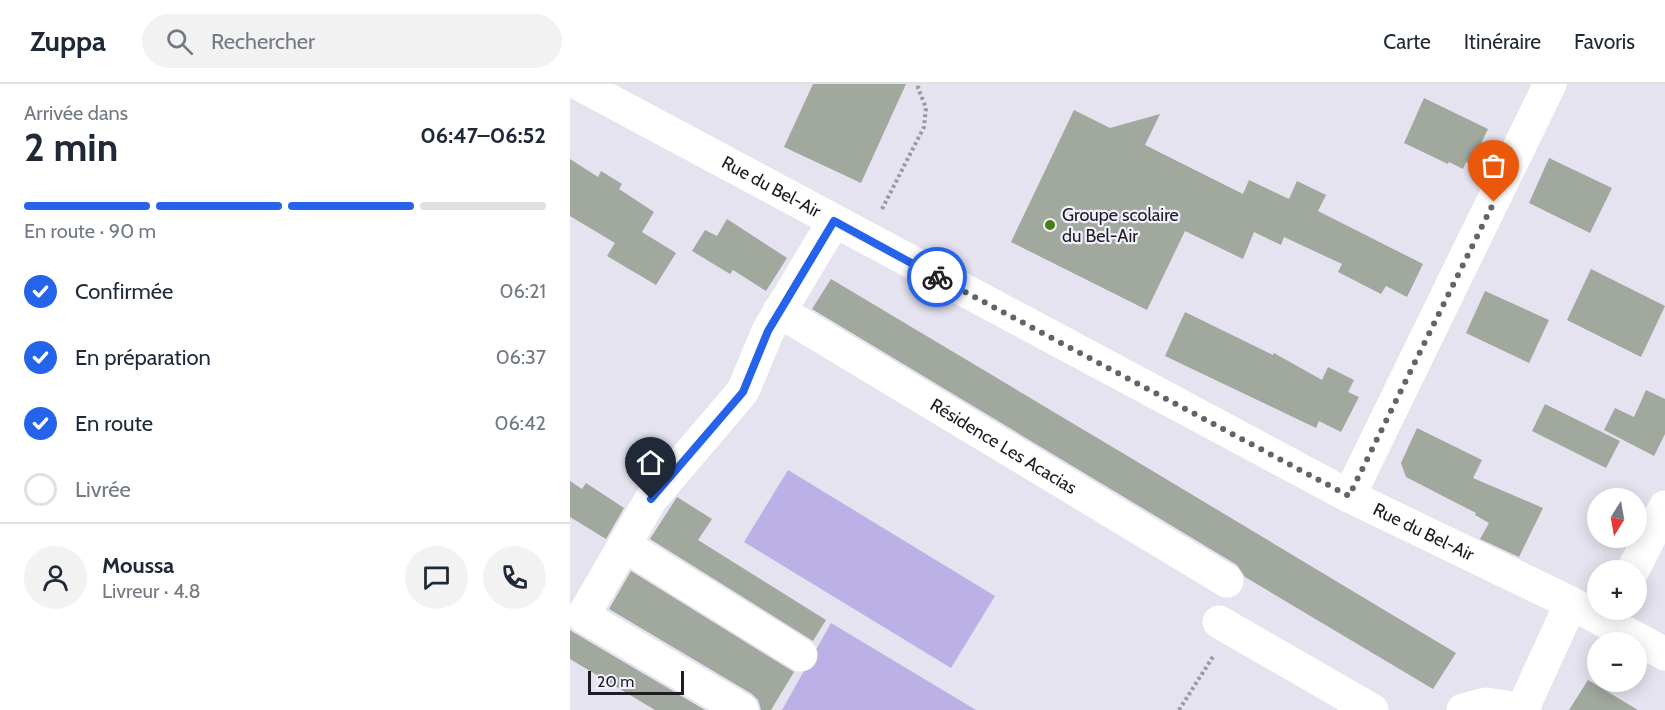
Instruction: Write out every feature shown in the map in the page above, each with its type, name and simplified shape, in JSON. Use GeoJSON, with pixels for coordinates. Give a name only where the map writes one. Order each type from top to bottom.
{"type":"FeatureCollection","features":[{"type":"Feature","properties":{"kind":"street","name":"Rue du Bel-Air"},"geometry":{"type":"LineString","coordinates":[[579,84],[1349,496],[1571,603],[1587,608]]}},
{"type":"Feature","properties":{"kind":"street"},"geometry":{"type":"LineString","coordinates":[[1349,496],[1550,84]]}},
{"type":"Feature","properties":{"kind":"street"},"geometry":{"type":"LineString","coordinates":[[742,710],[583,616],[651,499],[743,392],[768,331],[834,221]]}},
{"type":"Feature","properties":{"kind":"street","name":"Résidence Les Acacias"},"geometry":{"type":"LineString","coordinates":[[779,311],[1227,582]]}},
{"type":"Feature","properties":{"kind":"street"},"geometry":{"type":"LineString","coordinates":[[1638,560],[1665,507]]}},
{"type":"Feature","properties":{"kind":"street"},"geometry":{"type":"LineString","coordinates":[[624,544],[801,655]]}},
{"type":"Feature","properties":{"kind":"street"},"geometry":{"type":"LineString","coordinates":[[1463,710],[1486,704],[1524,709],[1571,603]]}},
{"type":"Feature","properties":{"kind":"street","name":"Rue du Bel-Air"},"geometry":{"type":"LineString","coordinates":[[1616,620],[1665,654]]}},
{"type":"Feature","properties":{"kind":"street"},"geometry":{"type":"LineString","coordinates":[[1225,625],[1372,710]]}},
{"type":"Feature","properties":{"kind":"path"},"geometry":{"type":"LineString","coordinates":[[866,239],[918,144],[924,127],[926,108],[918,88],[919,84]]}},
{"type":"Feature","properties":{"kind":"path"},"geometry":{"type":"LineString","coordinates":[[1179,710],[1225,625]]}},
{"type":"Feature","properties":{"kind":"shaded area"},"geometry":{"type":"Polygon","coordinates":[[[788,470],[995,596],[951,668],[744,542],[788,470]]]}},
{"type":"Feature","properties":{"kind":"shaded area"},"geometry":{"type":"Polygon","coordinates":[[[831,623],[976,710],[782,710],[831,623]]]}},
{"type":"Feature","properties":{"kind":"building"},"geometry":{"type":"Polygon","coordinates":[[[813,84],[906,84],[861,183],[784,147],[813,84]]]}},
{"type":"Feature","properties":{"kind":"building"},"geometry":{"type":"Polygon","coordinates":[[[1424,98],[1488,129],[1471,164],[1466,162],[1463,169],[1404,143],[1424,98]]]}},
{"type":"Feature","properties":{"kind":"building"},"geometry":{"type":"Polygon","coordinates":[[[1074,110],[1110,128],[1160,114],[1145,145],[1243,194],[1249,180],[1289,199],[1297,181],[1326,195],[1318,211],[1423,264],[1407,297],[1386,286],[1381,294],[1338,272],[1342,264],[1284,237],[1281,245],[1254,232],[1243,259],[1185,231],[1147,310],[1011,242],[1074,110]]]}},
{"type":"Feature","properties":{"kind":"building"},"geometry":{"type":"Polygon","coordinates":[[[1549,158],[1612,188],[1590,233],[1529,203],[1549,158]]]}},
{"type":"Feature","properties":{"kind":"building"},"geometry":{"type":"Polygon","coordinates":[[[570,159],[598,177],[601,171],[622,184],[619,189],[654,212],[642,232],[676,253],[656,285],[607,256],[615,243],[570,216],[570,159]]]}},
{"type":"Feature","properties":{"kind":"building"},"geometry":{"type":"Polygon","coordinates":[[[727,219],[787,258],[766,291],[733,270],[730,274],[692,251],[705,230],[717,236],[727,219]]]}},
{"type":"Feature","properties":{"kind":"building"},"geometry":{"type":"Polygon","coordinates":[[[1591,269],[1665,306],[1641,357],[1567,320],[1591,269]]]}},
{"type":"Feature","properties":{"kind":"building"},"geometry":{"type":"Polygon","coordinates":[[[831,279],[1456,653],[1433,689],[1245,577],[1237,565],[812,309],[831,279]]]}},
{"type":"Feature","properties":{"kind":"building"},"geometry":{"type":"Polygon","coordinates":[[[1485,291],[1549,320],[1529,363],[1466,333],[1485,291]]]}},
{"type":"Feature","properties":{"kind":"building"},"geometry":{"type":"Polygon","coordinates":[[[1185,312],[1273,355],[1274,353],[1322,380],[1328,367],[1354,380],[1348,392],[1359,397],[1341,432],[1319,421],[1316,428],[1165,356],[1185,312]]]}},
{"type":"Feature","properties":{"kind":"building"},"geometry":{"type":"Polygon","coordinates":[[[1646,390],[1665,399],[1665,434],[1654,456],[1604,430],[1615,408],[1634,417],[1646,390]]]}},
{"type":"Feature","properties":{"kind":"building"},"geometry":{"type":"Polygon","coordinates":[[[1545,404],[1620,441],[1606,468],[1532,431],[1545,404]]]}},
{"type":"Feature","properties":{"kind":"building"},"geometry":{"type":"Polygon","coordinates":[[[1417,428],[1482,460],[1473,478],[1543,508],[1519,557],[1480,539],[1489,523],[1475,515],[1476,513],[1406,477],[1401,463],[1417,428]]]}},
{"type":"Feature","properties":{"kind":"building"},"geometry":{"type":"Polygon","coordinates":[[[570,481],[582,489],[586,483],[624,508],[606,539],[570,517],[570,481]]]}},
{"type":"Feature","properties":{"kind":"building"},"geometry":{"type":"Polygon","coordinates":[[[677,497],[712,519],[698,540],[826,620],[813,641],[650,539],[677,497]]]}},
{"type":"Feature","properties":{"kind":"building"},"geometry":{"type":"Polygon","coordinates":[[[631,571],[794,672],[771,710],[761,710],[758,700],[752,694],[609,609],[631,571]]]}},
{"type":"Feature","properties":{"kind":"building"},"geometry":{"type":"Polygon","coordinates":[[[570,630],[705,710],[655,710],[570,659],[570,630]]]}},
{"type":"Feature","properties":{"kind":"building"},"geometry":{"type":"Polygon","coordinates":[[[1587,682],[1587,692],[1608,692],[1638,710],[1569,710],[1587,682]]]}},
{"type":"Feature","properties":{"kind":"way so far"},"geometry":{"type":"LineString","coordinates":[[937,277],[1349,496],[1494,202]]}},
{"type":"Feature","properties":{"kind":"place","name":"Groupe scolaire du Bel-Air"},"geometry":{"type":"Point","coordinates":[1050,225]}},
{"type":"Feature","properties":{"kind":"route"},"geometry":{"type":"LineString","coordinates":[[651,499],[743,392],[768,331],[834,221],[937,277]]}}]}
